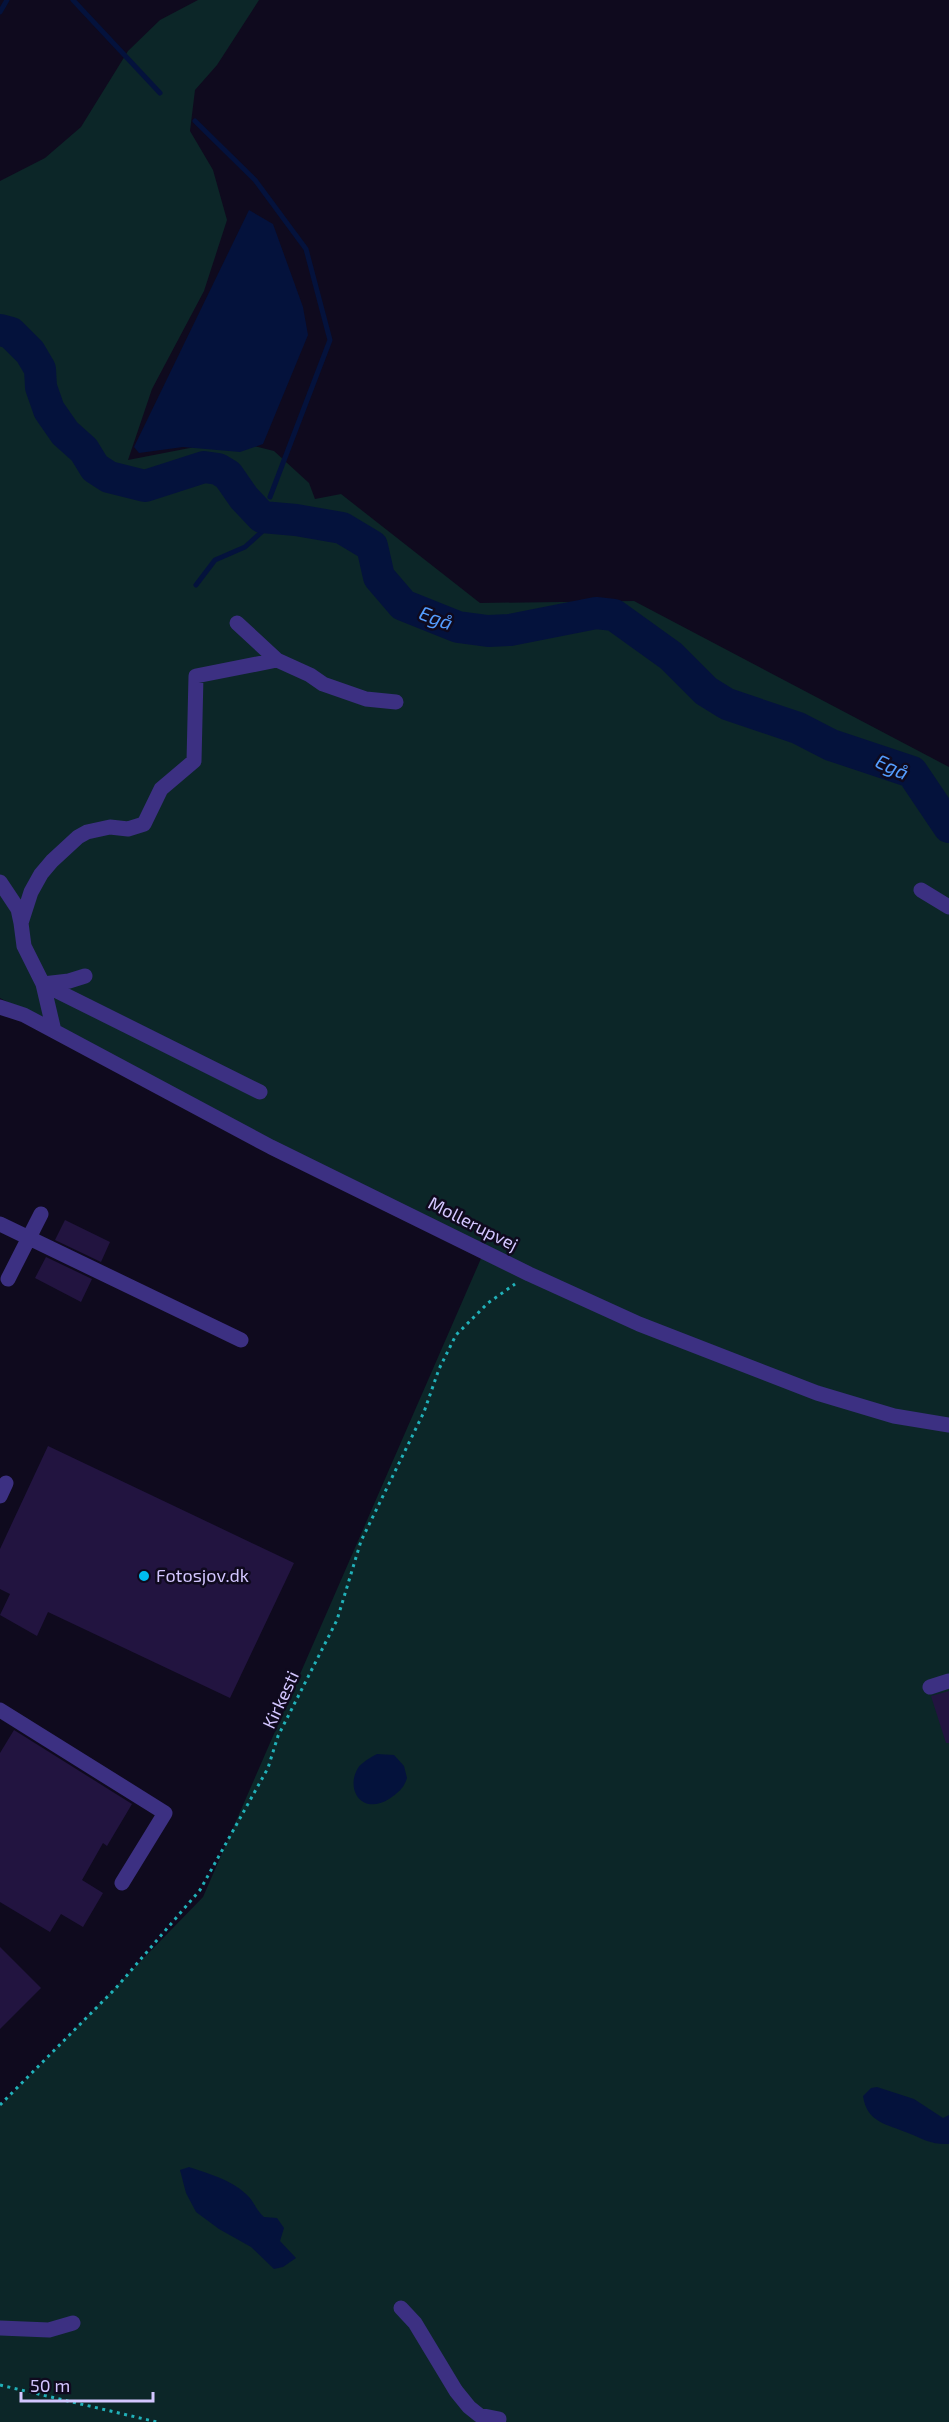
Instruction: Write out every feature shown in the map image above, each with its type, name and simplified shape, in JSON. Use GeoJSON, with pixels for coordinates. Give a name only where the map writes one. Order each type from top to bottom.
{"type":"FeatureCollection","features":[{"type":"Feature","properties":{"kind":"street"},"geometry":{"type":"LineString","coordinates":[[237,623],[277,660],[339,691],[366,699],[396,702]]}},
{"type":"Feature","properties":{"kind":"street"},"geometry":{"type":"LineString","coordinates":[[21,923],[31,892],[41,874],[52,861],[78,837],[87,832],[110,827],[128,829],[144,824],[161,789],[194,761],[196,676],[277,660]]}},
{"type":"Feature","properties":{"kind":"street"},"geometry":{"type":"LineString","coordinates":[[0,882],[18,909],[24,946],[43,984],[54,1031]]}},
{"type":"Feature","properties":{"kind":"street"},"geometry":{"type":"LineString","coordinates":[[921,890],[949,907]]}},
{"type":"Feature","properties":{"kind":"street"},"geometry":{"type":"LineString","coordinates":[[43,984],[69,981],[85,976]]}},
{"type":"Feature","properties":{"kind":"street"},"geometry":{"type":"LineString","coordinates":[[43,984],[260,1092]]}},
{"type":"Feature","properties":{"kind":"street","name":"Mollerupvej"},"geometry":{"type":"LineString","coordinates":[[0,1007],[24,1015],[271,1147],[529,1274],[639,1324],[818,1393],[894,1416],[949,1425]]}},
{"type":"Feature","properties":{"kind":"street"},"geometry":{"type":"LineString","coordinates":[[8,1279],[41,1214]]}},
{"type":"Feature","properties":{"kind":"street"},"geometry":{"type":"LineString","coordinates":[[0,1224],[240,1340]]}},
{"type":"Feature","properties":{"kind":"street"},"geometry":{"type":"LineString","coordinates":[[930,1688],[949,1681]]}},
{"type":"Feature","properties":{"kind":"street"},"geometry":{"type":"LineString","coordinates":[[0,1710],[165,1813],[122,1883]]}},
{"type":"Feature","properties":{"kind":"street"},"geometry":{"type":"LineString","coordinates":[[401,2308],[415,2323],[456,2391],[469,2407],[479,2415],[499,2419]]}},
{"type":"Feature","properties":{"kind":"street"},"geometry":{"type":"LineString","coordinates":[[0,2328],[49,2330],[73,2323]]}},
{"type":"Feature","properties":{"kind":"path","name":"Kirkesti"},"geometry":{"type":"LineString","coordinates":[[0,2104],[116,1988],[201,1890],[268,1768],[278,1736],[337,1620],[362,1541],[424,1412],[439,1369],[456,1335],[488,1303],[529,1274]]}},
{"type":"Feature","properties":{"kind":"path"},"geometry":{"type":"LineString","coordinates":[[0,2385],[157,2422]]}},
{"type":"Feature","properties":{"kind":"green space"},"geometry":{"type":"Polygon","coordinates":[[[198,0],[259,0],[217,65],[195,90],[190,131],[213,170],[227,220],[204,291],[152,389],[128,460],[231,440],[274,451],[309,483],[315,499],[341,494],[480,603],[634,601],[949,767],[949,2422],[0,2422],[0,2106],[203,1897],[486,1247],[311,1161],[0,998],[0,181],[45,158],[81,127],[128,51],[160,20],[198,0]]]}},
{"type":"Feature","properties":{"kind":"water"},"geometry":{"type":"Polygon","coordinates":[[[249,210],[273,224],[303,307],[308,335],[263,444],[240,452],[183,447],[139,453],[134,447],[249,210]]]}},
{"type":"Feature","properties":{"kind":"water"},"geometry":{"type":"Polygon","coordinates":[[[377,1754],[394,1755],[404,1766],[407,1778],[392,1797],[371,1804],[358,1798],[355,1792],[354,1776],[361,1764],[377,1754]]]}},
{"type":"Feature","properties":{"kind":"water"},"geometry":{"type":"Polygon","coordinates":[[[877,2087],[914,2099],[943,2118],[949,2115],[949,2144],[928,2141],[873,2117],[865,2105],[863,2096],[871,2088],[877,2087]]]}},
{"type":"Feature","properties":{"kind":"water"},"geometry":{"type":"Polygon","coordinates":[[[189,2167],[233,2184],[249,2197],[264,2217],[277,2218],[284,2228],[280,2241],[296,2258],[283,2267],[274,2269],[251,2247],[219,2229],[196,2212],[186,2193],[180,2170],[189,2167]]]}},
{"type":"Feature","properties":{"kind":"building"},"geometry":{"type":"Polygon","coordinates":[[[65,1220],[110,1242],[101,1262],[55,1240],[65,1220]]]}},
{"type":"Feature","properties":{"kind":"building"},"geometry":{"type":"Polygon","coordinates":[[[46,1257],[92,1279],[81,1302],[35,1278],[46,1257]]]}},
{"type":"Feature","properties":{"kind":"building","name":"Fotosjov.dk"},"geometry":{"type":"Polygon","coordinates":[[[48,1446],[294,1563],[230,1698],[48,1612],[37,1636],[0,1615],[10,1594],[0,1589],[0,1549],[48,1446]]]}},
{"type":"Feature","properties":{"kind":"building"},"geometry":{"type":"Polygon","coordinates":[[[949,1691],[949,1743],[946,1743],[931,1696],[949,1691]]]}},
{"type":"Feature","properties":{"kind":"building"},"geometry":{"type":"Polygon","coordinates":[[[14,1730],[132,1804],[107,1846],[103,1843],[82,1880],[103,1893],[83,1927],[61,1914],[50,1932],[0,1902],[0,1753],[14,1730]]]}},
{"type":"Feature","properties":{"kind":"building"},"geometry":{"type":"Polygon","coordinates":[[[0,1947],[41,1988],[0,2029],[0,1947]]]}},
{"type":"Feature","properties":{"kind":"waterway"},"geometry":{"type":"LineString","coordinates":[[0,12],[7,0]]}},
{"type":"Feature","properties":{"kind":"waterway"},"geometry":{"type":"LineString","coordinates":[[73,0],[160,93]]}},
{"type":"Feature","properties":{"kind":"waterway"},"geometry":{"type":"LineString","coordinates":[[195,121],[255,180],[306,249],[330,340],[270,497]]}},
{"type":"Feature","properties":{"kind":"waterway","name":"Egå"},"geometry":{"type":"LineString","coordinates":[[0,330],[11,333],[30,352],[40,369],[41,387],[49,410],[65,433],[84,450],[95,468],[109,477],[145,486],[204,467],[218,469],[228,475],[244,498],[262,517],[342,528],[372,546],[379,577],[403,605],[458,627],[488,631],[510,630],[596,613],[614,615],[671,656],[706,691],[727,704],[798,728],[831,745],[912,772],[949,827]]}},
{"type":"Feature","properties":{"kind":"waterway"},"geometry":{"type":"LineString","coordinates":[[196,585],[215,560],[245,547],[275,520]]}},
{"type":"Feature","properties":{"kind":"place","name":"Fotosjov.dk"},"geometry":{"type":"Point","coordinates":[144,1576]}}]}
